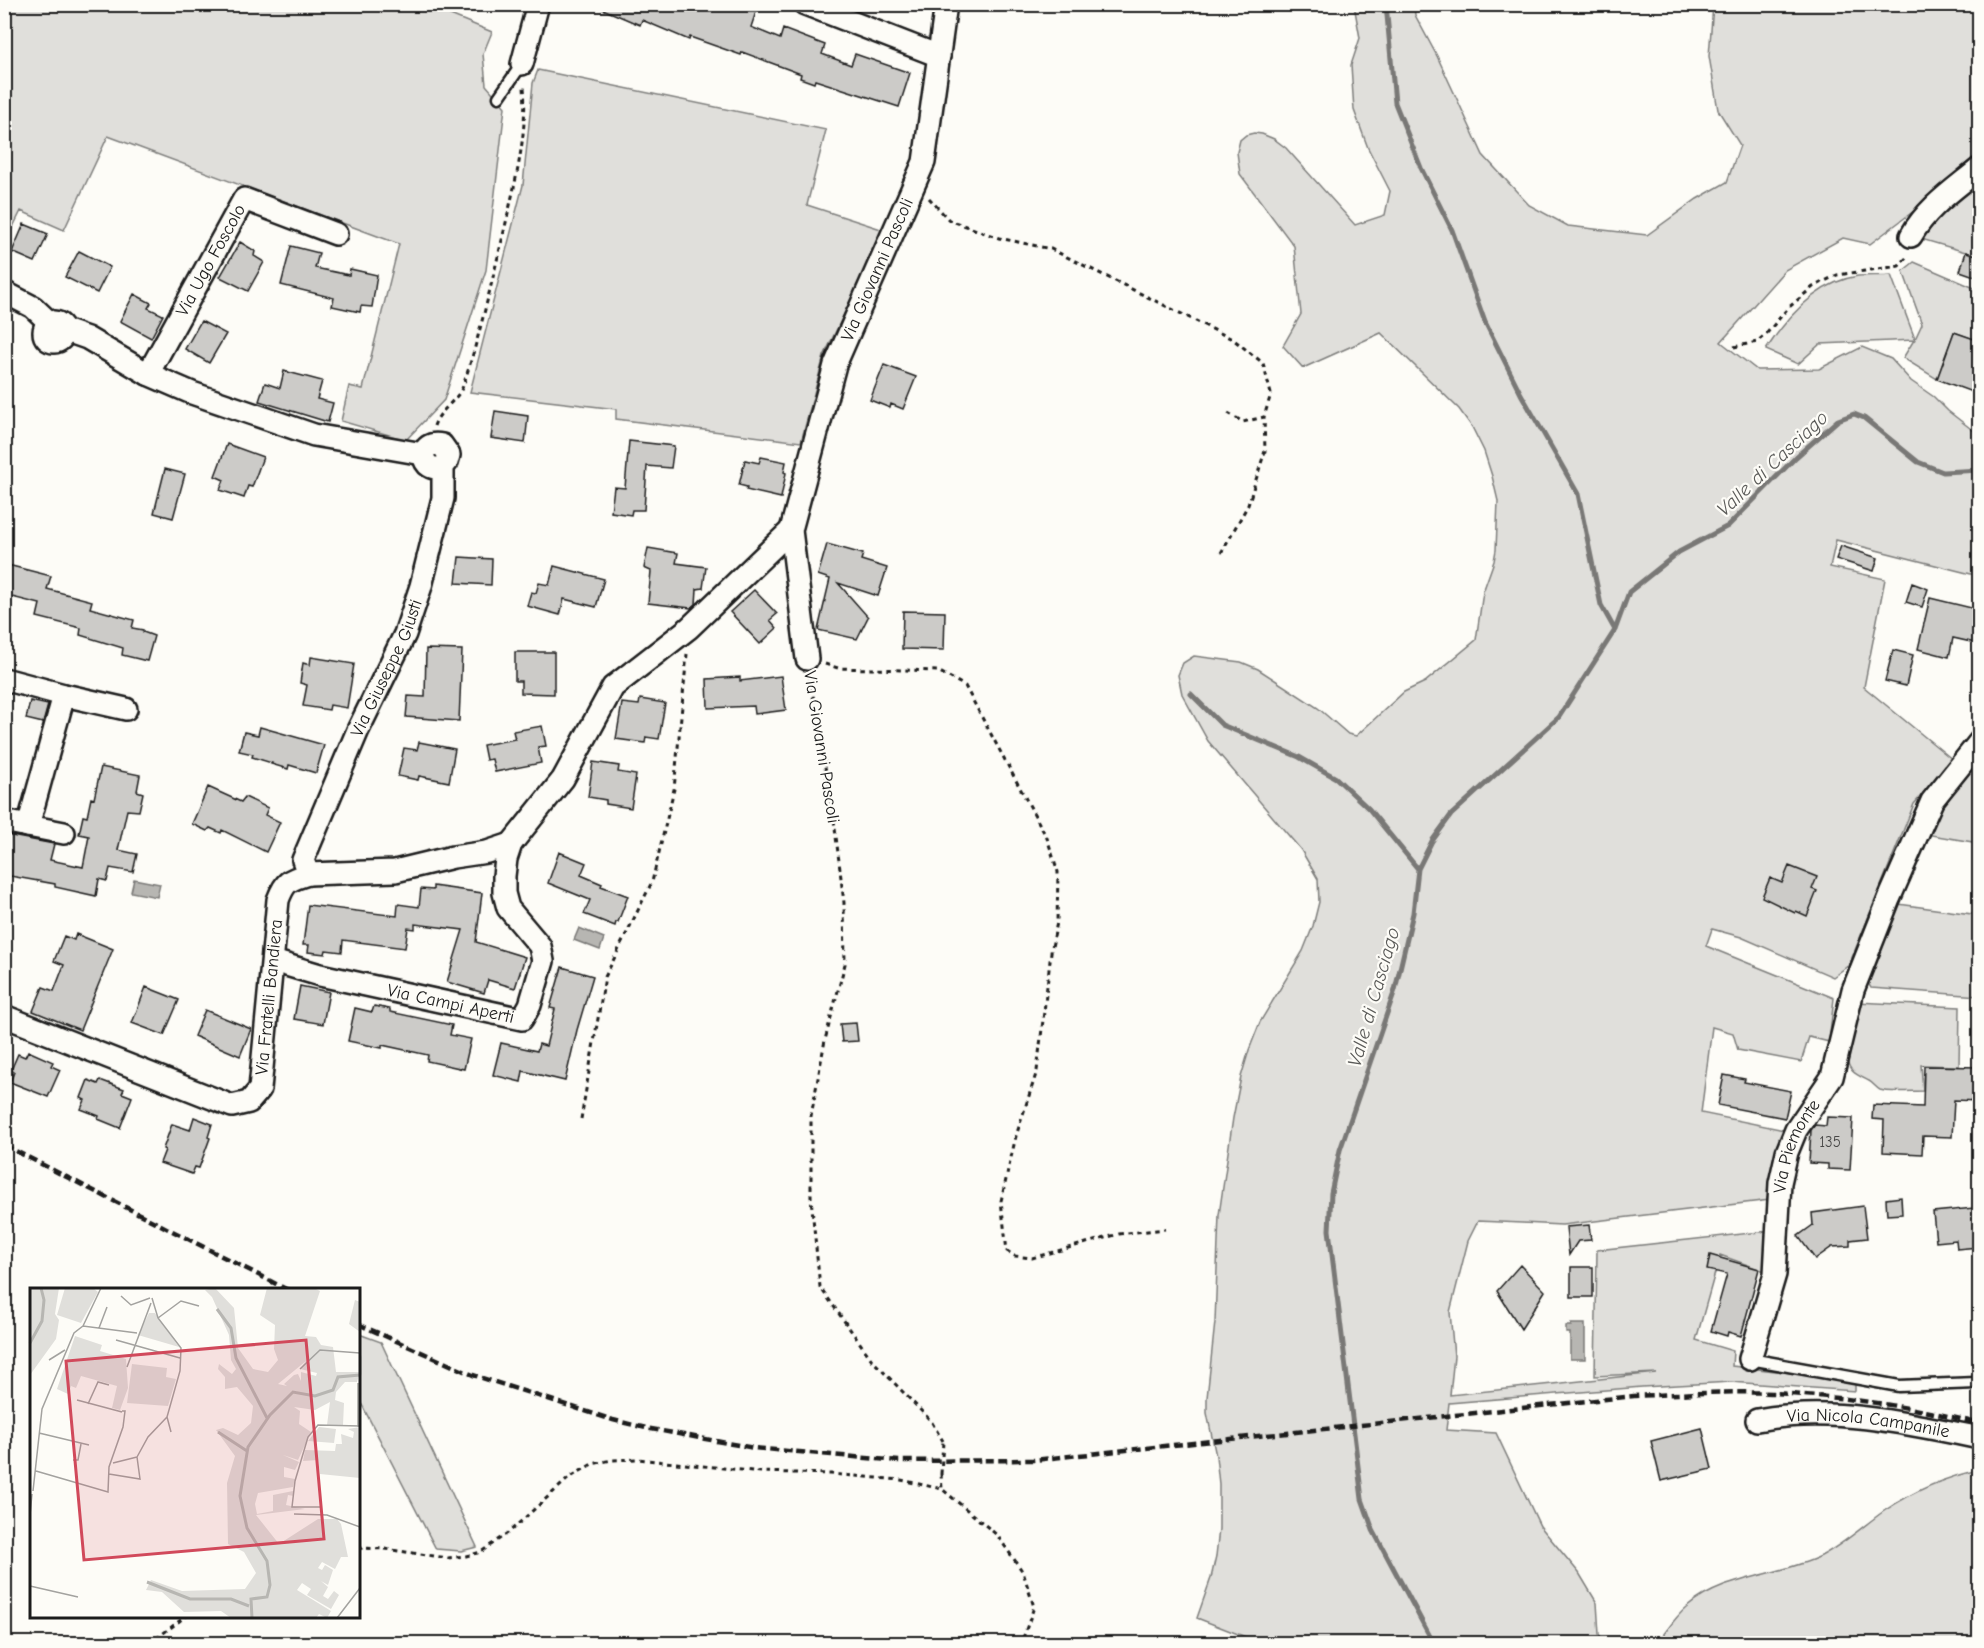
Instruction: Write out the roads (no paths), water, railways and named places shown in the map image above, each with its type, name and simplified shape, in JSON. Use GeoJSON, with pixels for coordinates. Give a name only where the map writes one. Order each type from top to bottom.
{"type":"FeatureCollection","features":[{"type":"Feature","properties":{"kind":"street"},"geometry":{"type":"LineString","coordinates":[[522,64],[538,4]]}},
{"type":"Feature","properties":{"kind":"street"},"geometry":{"type":"LineString","coordinates":[[805,4],[939,56]]}},
{"type":"Feature","properties":{"kind":"street","name":"Via Giovanni Pascoli"},"geometry":{"type":"LineString","coordinates":[[807,659],[791,530],[835,365],[924,162],[946,4]]}},
{"type":"Feature","properties":{"kind":"street"},"geometry":{"type":"LineString","coordinates":[[1910,246],[1919,221],[1980,168]]}},
{"type":"Feature","properties":{"kind":"street","name":"Via Ugo Foscolo"},"geometry":{"type":"LineString","coordinates":[[148,374],[244,199],[336,234]]}},
{"type":"Feature","properties":{"kind":"street","name":"Via Giuseppe Giusti"},"geometry":{"type":"LineString","coordinates":[[4,292],[33,307],[57,326],[87,338],[148,374],[192,393],[314,435],[426,450],[435,443],[447,449],[447,462],[443,467],[443,498],[421,586],[405,634],[358,730],[305,867]]}},
{"type":"Feature","properties":{"kind":"street"},"geometry":{"type":"LineString","coordinates":[[305,867],[395,871],[453,857],[487,852],[511,844],[563,779],[613,687],[689,628],[791,530]]}},
{"type":"Feature","properties":{"kind":"street"},"geometry":{"type":"LineString","coordinates":[[4,679],[126,709]]}},
{"type":"Feature","properties":{"kind":"street"},"geometry":{"type":"LineString","coordinates":[[28,826],[63,695]]}},
{"type":"Feature","properties":{"kind":"street","name":"Via Piemonte"},"geometry":{"type":"LineString","coordinates":[[1750,1359],[1775,1274],[1780,1183],[1787,1152],[1796,1130],[1832,1077],[1853,990],[1889,899],[1932,801],[1980,741]]}},
{"type":"Feature","properties":{"kind":"street"},"geometry":{"type":"LineString","coordinates":[[4,821],[64,833]]}},
{"type":"Feature","properties":{"kind":"street","name":"Via Campi Aperti"},"geometry":{"type":"LineString","coordinates":[[273,961],[320,975],[522,1019],[530,1005],[543,961],[540,946],[508,908],[504,893],[504,876],[511,844]]}},
{"type":"Feature","properties":{"kind":"street","name":"Via Fratelli Bandiera"},"geometry":{"type":"LineString","coordinates":[[4,1016],[232,1106],[249,1102],[260,1089],[278,900],[283,886],[305,867]]}},
{"type":"Feature","properties":{"kind":"street","name":"Via Nicola Campanile"},"geometry":{"type":"LineString","coordinates":[[1757,1420],[1785,1416],[1836,1416],[1903,1423],[1980,1438]]}},
{"type":"Feature","properties":{"kind":"lane"},"geometry":{"type":"LineString","coordinates":[[499,97],[522,64]]}},
{"type":"Feature","properties":{"kind":"lane","name":"Via Piemonte"},"geometry":{"type":"LineString","coordinates":[[1750,1359],[1899,1386],[1976,1383]]}},
{"type":"Feature","properties":{"kind":"waterway"},"geometry":{"type":"LineString","coordinates":[[1386,4],[1395,103],[1421,168],[1452,230],[1485,322],[1521,394],[1578,494],[1601,605],[1615,630]]}},
{"type":"Feature","properties":{"kind":"waterway","name":"Valle di Casciago"},"geometry":{"type":"LineString","coordinates":[[1434,1644],[1373,1530],[1362,1499],[1329,1230],[1331,1193],[1340,1150],[1395,990],[1413,913],[1418,869],[1432,841],[1451,815],[1559,717],[1615,630],[1629,592],[1679,552],[1728,526],[1796,457],[1838,420],[1854,414],[1864,418],[1918,462],[1943,472],[1980,470]]}},
{"type":"Feature","properties":{"kind":"waterway"},"geometry":{"type":"LineString","coordinates":[[1191,694],[1222,725],[1299,757],[1336,778],[1369,809],[1418,869]]}},
{"type":"Feature","properties":{"kind":"railway"},"geometry":{"type":"LineString","coordinates":[[4,1145],[284,1288]]}},
{"type":"Feature","properties":{"kind":"railway"},"geometry":{"type":"LineString","coordinates":[[360,1325],[473,1375],[613,1420],[754,1448],[899,1461],[1033,1460],[1634,1396],[1702,1393],[1771,1393],[1850,1399],[1903,1407],[1980,1424]]}}]}
